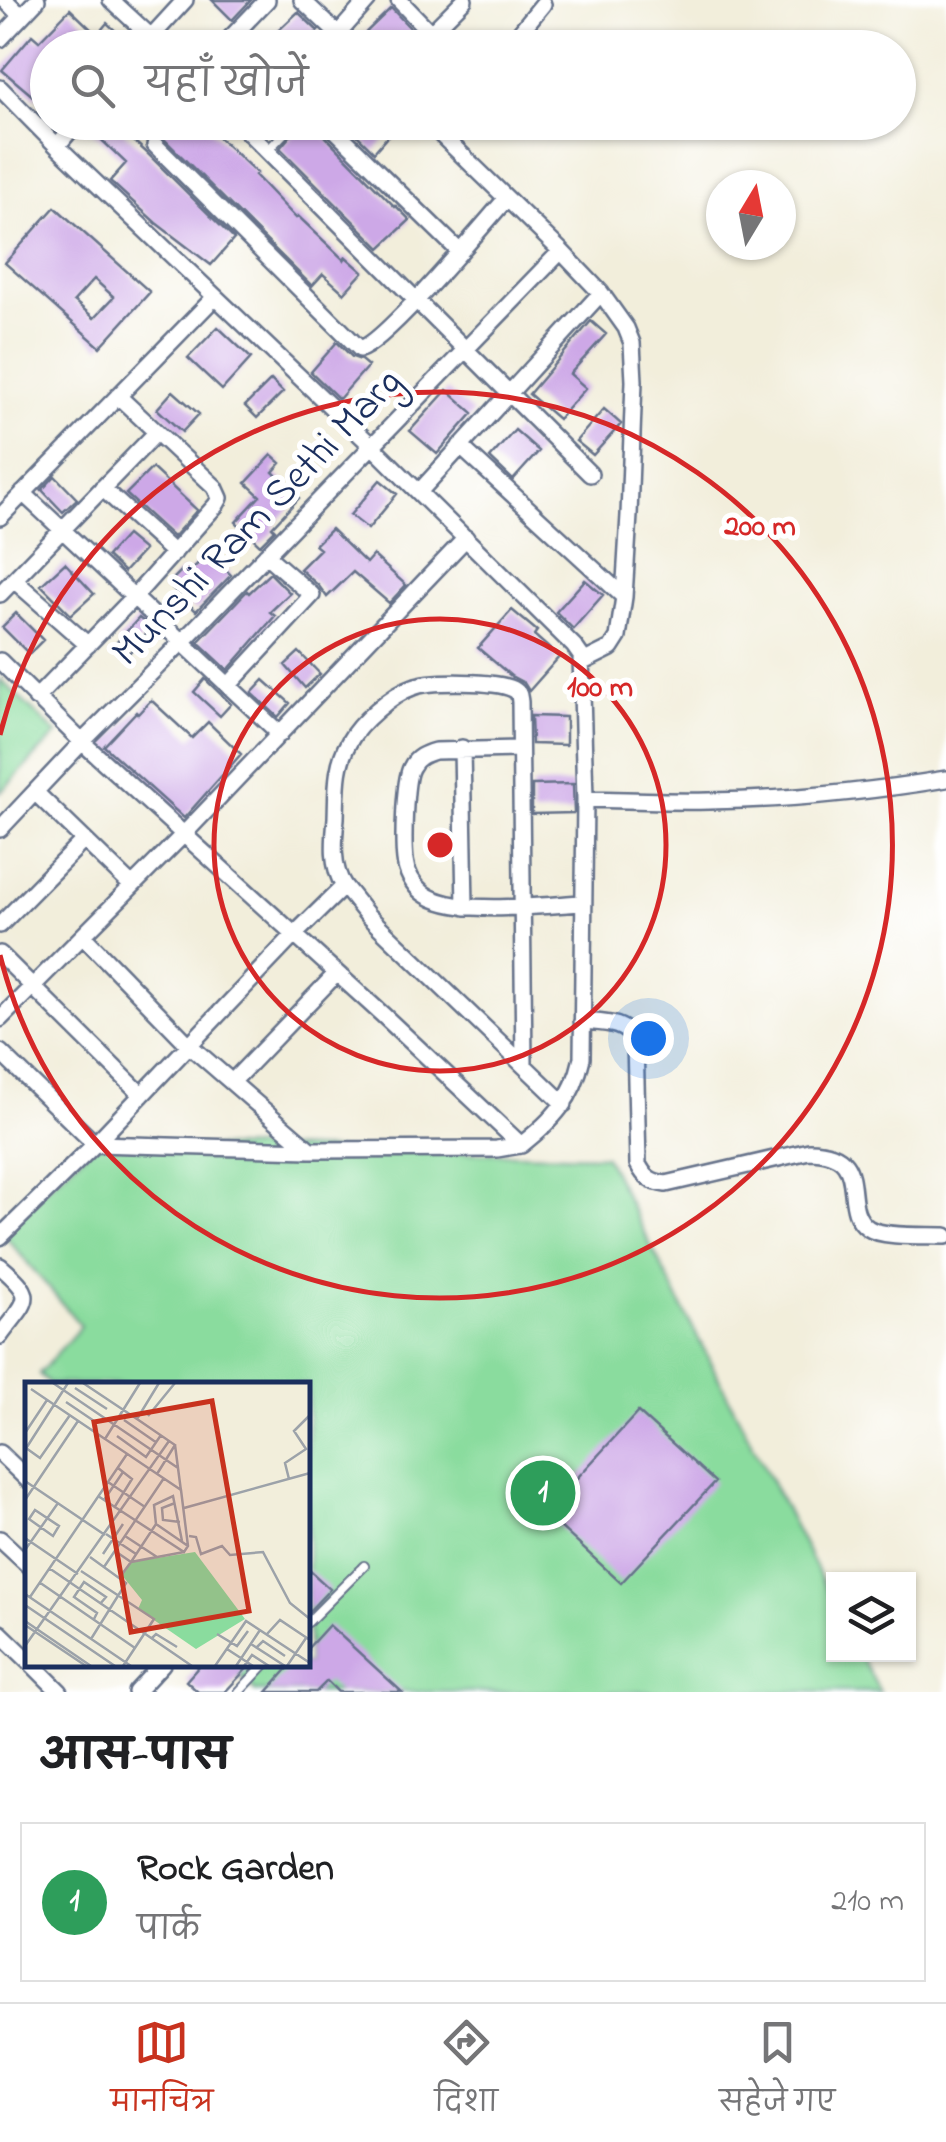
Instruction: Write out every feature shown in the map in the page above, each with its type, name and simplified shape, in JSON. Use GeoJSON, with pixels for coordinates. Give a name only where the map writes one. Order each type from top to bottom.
{"type":"FeatureCollection","features":[{"type":"Feature","properties":{"kind":"street"},"geometry":{"type":"LineString","coordinates":[[5,0],[21,16]]}},
{"type":"Feature","properties":{"kind":"street"},"geometry":{"type":"LineString","coordinates":[[0,39],[37,0]]}},
{"type":"Feature","properties":{"kind":"street"},"geometry":{"type":"LineString","coordinates":[[111,0],[139,30]]}},
{"type":"Feature","properties":{"kind":"street"},"geometry":{"type":"LineString","coordinates":[[162,30],[185,0]]}},
{"type":"Feature","properties":{"kind":"street"},"geometry":{"type":"LineString","coordinates":[[238,30],[267,0]]}},
{"type":"Feature","properties":{"kind":"street"},"geometry":{"type":"LineString","coordinates":[[302,0],[334,30]]}},
{"type":"Feature","properties":{"kind":"street"},"geometry":{"type":"LineString","coordinates":[[342,30],[368,0]]}},
{"type":"Feature","properties":{"kind":"street"},"geometry":{"type":"LineString","coordinates":[[399,0],[428,30]]}},
{"type":"Feature","properties":{"kind":"street"},"geometry":{"type":"LineString","coordinates":[[434,30],[464,0]]}},
{"type":"Feature","properties":{"kind":"street"},"geometry":{"type":"LineString","coordinates":[[522,30],[544,4]]}},
{"type":"Feature","properties":{"kind":"street"},"geometry":{"type":"LineString","coordinates":[[0,88],[30,118]]}},
{"type":"Feature","properties":{"kind":"street"},"geometry":{"type":"LineString","coordinates":[[0,1052],[95,1144],[310,1150],[497,1149],[520,1145],[564,1104],[582,1058],[586,799],[582,662],[574,646],[372,446],[52,140]]}},
{"type":"Feature","properties":{"kind":"street"},"geometry":{"type":"LineString","coordinates":[[58,146],[63,140]]}},
{"type":"Feature","properties":{"kind":"street"},"geometry":{"type":"LineString","coordinates":[[256,140],[590,474]]}},
{"type":"Feature","properties":{"kind":"street"},"geometry":{"type":"LineString","coordinates":[[345,140],[460,252]]}},
{"type":"Feature","properties":{"kind":"street"},"geometry":{"type":"LineString","coordinates":[[449,140],[600,292],[626,328],[633,350],[624,597],[618,638],[616,644],[582,662]]}},
{"type":"Feature","properties":{"kind":"street"},"geometry":{"type":"LineString","coordinates":[[156,145],[360,348],[370,345],[416,300],[506,199]]}},
{"type":"Feature","properties":{"kind":"street","name":"Munshi Ram Sethi Marg"},"geometry":{"type":"LineString","coordinates":[[0,829],[561,251]]}},
{"type":"Feature","properties":{"kind":"street"},"geometry":{"type":"LineString","coordinates":[[419,492],[600,292]]}},
{"type":"Feature","properties":{"kind":"street"},"geometry":{"type":"LineString","coordinates":[[0,517],[215,297]]}},
{"type":"Feature","properties":{"kind":"street"},"geometry":{"type":"LineString","coordinates":[[36,698],[134,597],[220,498],[215,487],[118,396]]}},
{"type":"Feature","properties":{"kind":"street"},"geometry":{"type":"LineString","coordinates":[[0,594],[156,434]]}},
{"type":"Feature","properties":{"kind":"street"},"geometry":{"type":"LineString","coordinates":[[460,446],[624,597]]}},
{"type":"Feature","properties":{"kind":"street"},"geometry":{"type":"LineString","coordinates":[[102,488],[174,553]]}},
{"type":"Feature","properties":{"kind":"street"},"geometry":{"type":"LineString","coordinates":[[23,493],[280,734]]}},
{"type":"Feature","properties":{"kind":"street"},"geometry":{"type":"LineString","coordinates":[[0,1019],[184,834],[466,538]]}},
{"type":"Feature","properties":{"kind":"street"},"geometry":{"type":"LineString","coordinates":[[228,686],[312,595],[266,555]]}},
{"type":"Feature","properties":{"kind":"street"},"geometry":{"type":"LineString","coordinates":[[14,580],[88,645]]}},
{"type":"Feature","properties":{"kind":"street"},"geometry":{"type":"LineString","coordinates":[[0,661],[82,742],[520,1145]]}},
{"type":"Feature","properties":{"kind":"street"},"geometry":{"type":"LineString","coordinates":[[524,1066],[519,694],[510,688],[454,682],[414,686],[370,717],[355,733],[338,766],[334,843],[338,877],[368,916],[524,1066],[564,1104]]}},
{"type":"Feature","properties":{"kind":"street"},"geometry":{"type":"LineString","coordinates":[[462,748],[466,907]]}},
{"type":"Feature","properties":{"kind":"street"},"geometry":{"type":"LineString","coordinates":[[520,749],[435,750],[412,764],[407,778],[405,862],[411,880],[423,893],[442,903],[466,907],[583,903]]}},
{"type":"Feature","properties":{"kind":"street"},"geometry":{"type":"LineString","coordinates":[[586,799],[791,798],[946,780]]}},
{"type":"Feature","properties":{"kind":"street"},"geometry":{"type":"LineString","coordinates":[[36,794],[132,886]]}},
{"type":"Feature","properties":{"kind":"street"},"geometry":{"type":"LineString","coordinates":[[0,925],[84,840]]}},
{"type":"Feature","properties":{"kind":"street"},"geometry":{"type":"LineString","coordinates":[[0,1237],[344,886]]}},
{"type":"Feature","properties":{"kind":"street"},"geometry":{"type":"LineString","coordinates":[[84,937],[190,1046],[310,1150]]}},
{"type":"Feature","properties":{"kind":"street"},"geometry":{"type":"LineString","coordinates":[[0,954],[142,1095]]}},
{"type":"Feature","properties":{"kind":"street"},"geometry":{"type":"LineString","coordinates":[[232,1082],[336,974]]}},
{"type":"Feature","properties":{"kind":"street"},"geometry":{"type":"LineString","coordinates":[[582,1021],[620,1026],[630,1031],[635,1042],[638,1164],[644,1176],[653,1182],[666,1184],[809,1151],[826,1151],[840,1158],[848,1170],[860,1218],[867,1228],[880,1233],[946,1236]]}},
{"type":"Feature","properties":{"kind":"street"},"geometry":{"type":"LineString","coordinates":[[0,1266],[22,1285],[26,1294],[24,1303],[0,1336]]}},
{"type":"Feature","properties":{"kind":"street"},"geometry":{"type":"LineString","coordinates":[[3,1462],[25,1478]]}},
{"type":"Feature","properties":{"kind":"street"},"geometry":{"type":"LineString","coordinates":[[0,1539],[25,1562]]}},
{"type":"Feature","properties":{"kind":"street"},"geometry":{"type":"LineString","coordinates":[[0,1633],[25,1657]]}},
{"type":"Feature","properties":{"kind":"street"},"geometry":{"type":"LineString","coordinates":[[35,1667],[60,1692]]}},
{"type":"Feature","properties":{"kind":"street"},"geometry":{"type":"LineString","coordinates":[[136,1692],[159,1667]]}},
{"type":"Feature","properties":{"kind":"lane"},"geometry":{"type":"LineString","coordinates":[[267,151],[277,140]]}},
{"type":"Feature","properties":{"kind":"lane"},"geometry":{"type":"LineString","coordinates":[[310,1620],[364,1566]]}},
{"type":"Feature","properties":{"kind":"lane"},"geometry":{"type":"LineString","coordinates":[[239,1692],[263,1667]]}},
{"type":"Feature","properties":{"kind":"green space"},"geometry":{"type":"Polygon","coordinates":[[[0,679],[57,734],[0,793],[0,679]]]}},
{"type":"Feature","properties":{"kind":"green space"},"geometry":{"type":"Polygon","coordinates":[[[95,1144],[605,1156],[826,1588],[826,1662],[864,1662],[880,1692],[256,1692],[231,1667],[310,1667],[310,1382],[48,1382],[39,1374],[81,1326],[0,1230],[95,1144]]]}},
{"type":"Feature","properties":{"kind":"building"},"geometry":{"type":"Polygon","coordinates":[[[212,0],[251,0],[232,20],[212,0]]]}},
{"type":"Feature","properties":{"kind":"building"},"geometry":{"type":"Polygon","coordinates":[[[391,8],[412,30],[368,30],[391,8]]]}},
{"type":"Feature","properties":{"kind":"building"},"geometry":{"type":"Polygon","coordinates":[[[70,9],[92,30],[50,30],[70,9]]]}},
{"type":"Feature","properties":{"kind":"building"},"geometry":{"type":"Polygon","coordinates":[[[298,12],[317,30],[279,30],[298,12]]]}},
{"type":"Feature","properties":{"kind":"building"},"geometry":{"type":"Polygon","coordinates":[[[30,37],[30,94],[2,70],[30,37]]]}},
{"type":"Feature","properties":{"kind":"building"},"geometry":{"type":"Polygon","coordinates":[[[102,140],[133,140],[234,239],[211,265],[110,181],[126,163],[102,140]]]}},
{"type":"Feature","properties":{"kind":"building"},"geometry":{"type":"Polygon","coordinates":[[[165,140],[221,140],[296,218],[363,272],[344,293],[323,274],[312,286],[165,140]]]}},
{"type":"Feature","properties":{"kind":"building"},"geometry":{"type":"Polygon","coordinates":[[[287,140],[329,140],[410,220],[380,248],[280,148],[287,140]]]}},
{"type":"Feature","properties":{"kind":"building"},"geometry":{"type":"Polygon","coordinates":[[[362,140],[384,140],[374,152],[362,140]]]}},
{"type":"Feature","properties":{"kind":"building"},"geometry":{"type":"Polygon","coordinates":[[[55,207],[150,292],[100,347],[5,263],[55,207]],[[94,279],[74,301],[94,318],[114,297],[94,279]]]}},
{"type":"Feature","properties":{"kind":"building"},"geometry":{"type":"Polygon","coordinates":[[[591,321],[606,334],[570,374],[586,388],[558,419],[529,394],[591,321]]]}},
{"type":"Feature","properties":{"kind":"building"},"geometry":{"type":"Polygon","coordinates":[[[218,327],[251,358],[222,390],[188,358],[218,327]]]}},
{"type":"Feature","properties":{"kind":"building"},"geometry":{"type":"Polygon","coordinates":[[[337,342],[368,366],[339,399],[311,372],[337,342]]]}},
{"type":"Feature","properties":{"kind":"building"},"geometry":{"type":"Polygon","coordinates":[[[271,380],[283,392],[257,418],[245,406],[271,380]]]}},
{"type":"Feature","properties":{"kind":"building"},"geometry":{"type":"Polygon","coordinates":[[[447,390],[473,413],[437,454],[410,431],[447,390]]]}},
{"type":"Feature","properties":{"kind":"building"},"geometry":{"type":"Polygon","coordinates":[[[173,391],[199,414],[182,432],[157,409],[173,391]]]}},
{"type":"Feature","properties":{"kind":"building"},"geometry":{"type":"Polygon","coordinates":[[[604,409],[621,424],[593,455],[576,441],[604,409]]]}},
{"type":"Feature","properties":{"kind":"building"},"geometry":{"type":"Polygon","coordinates":[[[515,430],[539,451],[513,480],[490,458],[515,430]]]}},
{"type":"Feature","properties":{"kind":"building"},"geometry":{"type":"Polygon","coordinates":[[[272,455],[281,463],[273,472],[299,498],[260,545],[236,522],[260,496],[246,483],[272,455]]]}},
{"type":"Feature","properties":{"kind":"building"},"geometry":{"type":"Polygon","coordinates":[[[152,468],[197,510],[173,537],[126,494],[152,468]]]}},
{"type":"Feature","properties":{"kind":"building"},"geometry":{"type":"Polygon","coordinates":[[[55,476],[77,499],[63,512],[42,490],[55,476]]]}},
{"type":"Feature","properties":{"kind":"building"},"geometry":{"type":"Polygon","coordinates":[[[380,480],[397,494],[368,529],[350,515],[380,480]]]}},
{"type":"Feature","properties":{"kind":"building"},"geometry":{"type":"Polygon","coordinates":[[[331,529],[366,563],[373,555],[406,585],[389,603],[353,572],[327,597],[300,569],[320,549],[315,545],[331,529]]]}},
{"type":"Feature","properties":{"kind":"building"},"geometry":{"type":"Polygon","coordinates":[[[126,535],[144,550],[124,572],[107,556],[126,535]]]}},
{"type":"Feature","properties":{"kind":"building"},"geometry":{"type":"Polygon","coordinates":[[[209,553],[231,575],[196,611],[168,584],[182,570],[186,575],[209,553]]]}},
{"type":"Feature","properties":{"kind":"building"},"geometry":{"type":"Polygon","coordinates":[[[65,563],[94,594],[71,615],[41,585],[65,563]]]}},
{"type":"Feature","properties":{"kind":"building"},"geometry":{"type":"Polygon","coordinates":[[[270,573],[290,593],[270,612],[275,616],[228,670],[198,642],[270,573]]]}},
{"type":"Feature","properties":{"kind":"building"},"geometry":{"type":"Polygon","coordinates":[[[585,580],[603,595],[573,629],[556,612],[585,580]]]}},
{"type":"Feature","properties":{"kind":"building"},"geometry":{"type":"Polygon","coordinates":[[[512,610],[559,657],[529,691],[478,648],[512,610]]]}},
{"type":"Feature","properties":{"kind":"building"},"geometry":{"type":"Polygon","coordinates":[[[16,613],[43,640],[29,654],[2,627],[16,613]]]}},
{"type":"Feature","properties":{"kind":"building"},"geometry":{"type":"Polygon","coordinates":[[[139,618],[151,628],[129,653],[117,642],[139,618]]]}},
{"type":"Feature","properties":{"kind":"building"},"geometry":{"type":"Polygon","coordinates":[[[299,652],[320,674],[305,688],[285,665],[299,652]]]}},
{"type":"Feature","properties":{"kind":"building"},"geometry":{"type":"Polygon","coordinates":[[[205,679],[231,704],[220,716],[194,692],[205,679]]]}},
{"type":"Feature","properties":{"kind":"building"},"geometry":{"type":"Polygon","coordinates":[[[264,680],[290,703],[278,717],[252,693],[264,680]]]}},
{"type":"Feature","properties":{"kind":"building"},"geometry":{"type":"Polygon","coordinates":[[[151,700],[192,738],[208,722],[241,754],[184,818],[104,746],[151,700]]]}},
{"type":"Feature","properties":{"kind":"building"},"geometry":{"type":"Polygon","coordinates":[[[531,716],[566,717],[566,745],[532,744],[531,716]]]}},
{"type":"Feature","properties":{"kind":"building"},"geometry":{"type":"Polygon","coordinates":[[[573,784],[574,813],[532,814],[532,785],[573,784]]]}},
{"type":"Feature","properties":{"kind":"building"},"geometry":{"type":"Polygon","coordinates":[[[638,1412],[715,1482],[621,1583],[545,1513],[638,1412]]]}},
{"type":"Feature","properties":{"kind":"building"},"geometry":{"type":"Polygon","coordinates":[[[310,1571],[330,1589],[310,1610],[310,1571]]]}},
{"type":"Feature","properties":{"kind":"building"},"geometry":{"type":"Polygon","coordinates":[[[329,1625],[402,1692],[338,1692],[327,1681],[316,1692],[267,1692],[289,1667],[310,1667],[310,1646],[329,1625]]]}},
{"type":"Feature","properties":{"kind":"building"},"geometry":{"type":"Polygon","coordinates":[[[198,1667],[248,1667],[225,1692],[198,1692],[186,1681],[198,1667]]]}},
{"type":"Feature","properties":{"kind":"place","name":"Rock Garden"},"geometry":{"type":"Point","coordinates":[543,1493]}}]}
